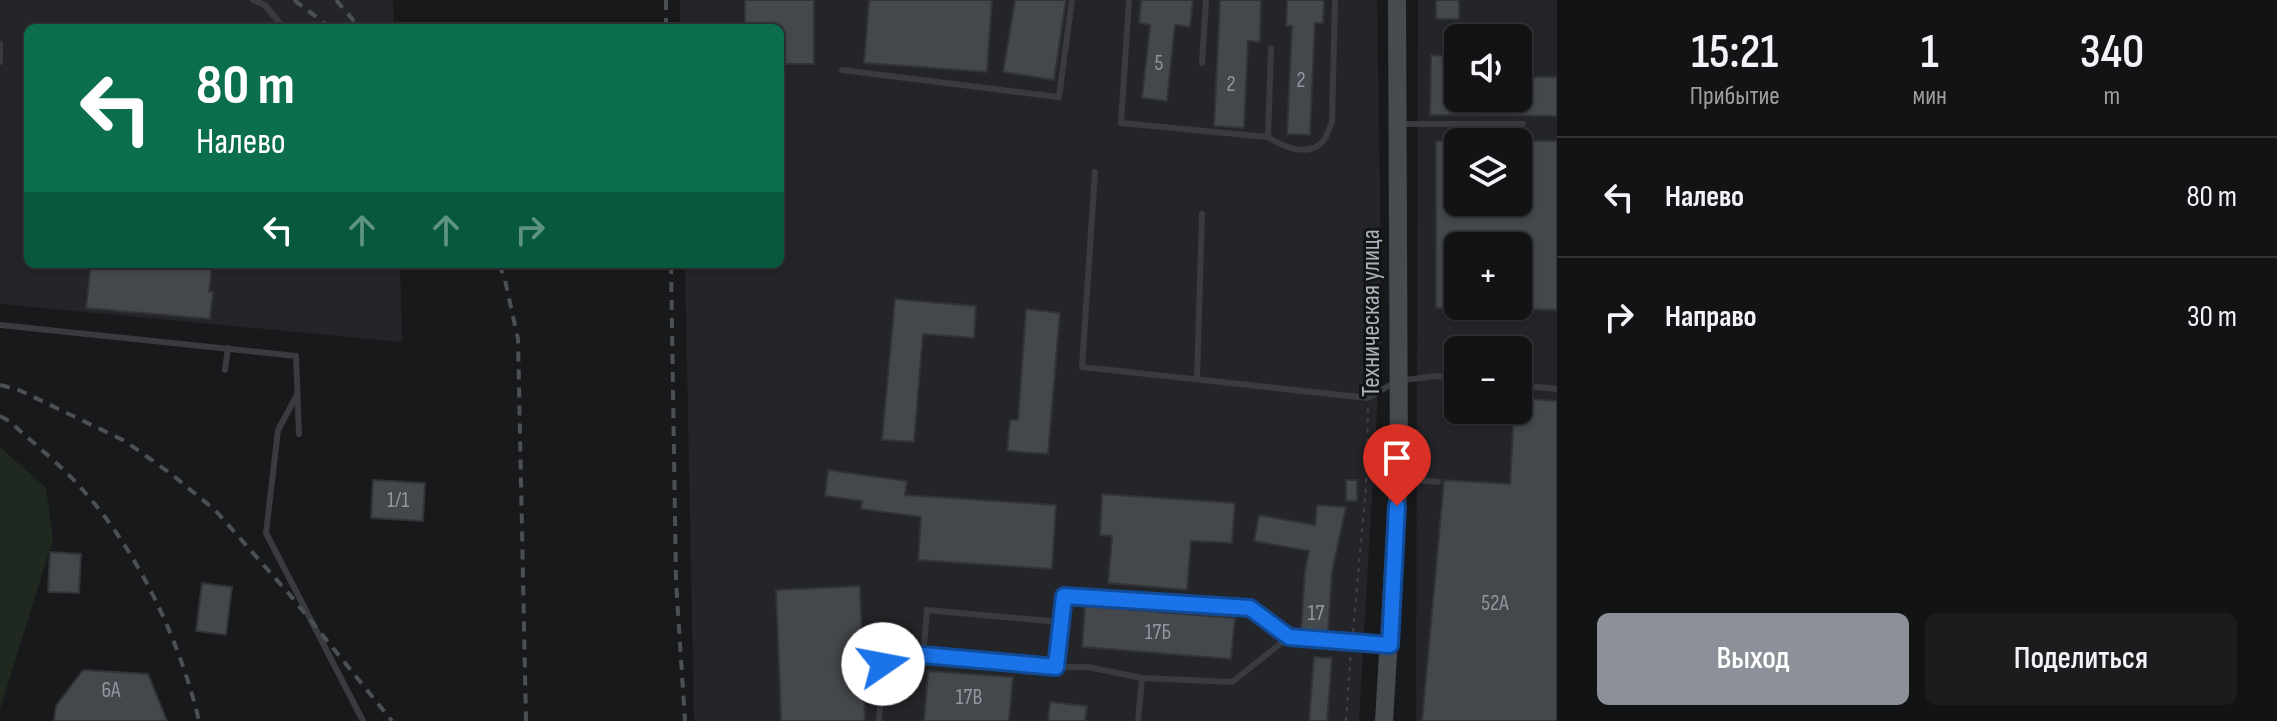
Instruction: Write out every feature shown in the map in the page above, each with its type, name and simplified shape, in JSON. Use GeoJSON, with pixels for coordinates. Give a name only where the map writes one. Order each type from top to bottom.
{"type":"FeatureCollection","features":[{"type":"Feature","properties":{"kind":"main road","name":"Техническая улица"},"geometry":{"type":"LineString","coordinates":[[1384,721],[1398,479],[1397,0]]}},
{"type":"Feature","properties":{"kind":"lane"},"geometry":{"type":"LineString","coordinates":[[253,0],[265,5],[281,24]]}},
{"type":"Feature","properties":{"kind":"lane"},"geometry":{"type":"LineString","coordinates":[[842,70],[1059,97],[1072,0]]}},
{"type":"Feature","properties":{"kind":"lane"},"geometry":{"type":"LineString","coordinates":[[1129,0],[1121,123],[1268,137],[1284,147],[1310,150],[1323,141],[1332,122],[1335,0]]}},
{"type":"Feature","properties":{"kind":"lane"},"geometry":{"type":"LineString","coordinates":[[1202,63],[1206,0]]}},
{"type":"Feature","properties":{"kind":"lane"},"geometry":{"type":"LineString","coordinates":[[0,44],[0,62]]}},
{"type":"Feature","properties":{"kind":"lane"},"geometry":{"type":"LineString","coordinates":[[1268,137],[1271,48]]}},
{"type":"Feature","properties":{"kind":"lane"},"geometry":{"type":"LineString","coordinates":[[1398,124],[1523,124]]}},
{"type":"Feature","properties":{"kind":"lane"},"geometry":{"type":"LineString","coordinates":[[1095,172],[1082,367],[1368,398],[1397,381],[1444,377]]}},
{"type":"Feature","properties":{"kind":"lane"},"geometry":{"type":"LineString","coordinates":[[1197,379],[1202,214]]}},
{"type":"Feature","properties":{"kind":"lane"},"geometry":{"type":"LineString","coordinates":[[0,325],[296,356],[299,434]]}},
{"type":"Feature","properties":{"kind":"lane"},"geometry":{"type":"LineString","coordinates":[[225,370],[228,348]]}},
{"type":"Feature","properties":{"kind":"lane"},"geometry":{"type":"LineString","coordinates":[[1532,386],[1557,389]]}},
{"type":"Feature","properties":{"kind":"lane"},"geometry":{"type":"LineString","coordinates":[[297,395],[278,430],[266,533],[363,721]]}},
{"type":"Feature","properties":{"kind":"lane"},"geometry":{"type":"LineString","coordinates":[[1398,479],[1438,482]]}},
{"type":"Feature","properties":{"kind":"lane"},"geometry":{"type":"LineString","coordinates":[[1056,667],[1064,596],[1250,608],[1289,637],[1390,645]]}},
{"type":"Feature","properties":{"kind":"lane"},"geometry":{"type":"LineString","coordinates":[[923,655],[927,610],[1061,622]]}},
{"type":"Feature","properties":{"kind":"lane"},"geometry":{"type":"LineString","coordinates":[[879,721],[883,664],[923,655],[1088,667],[1142,678],[1232,682],[1289,637]]}},
{"type":"Feature","properties":{"kind":"lane"},"geometry":{"type":"LineString","coordinates":[[1138,721],[1142,678]]}},
{"type":"Feature","properties":{"kind":"path"},"geometry":{"type":"LineString","coordinates":[[1346,721],[1366,486],[1368,398]]}},
{"type":"Feature","properties":{"kind":"shaded area"},"geometry":{"type":"Polygon","coordinates":[[[0,0],[393,0],[394,24],[24,24],[24,268],[400,268],[402,342],[0,304],[0,0]]]}},
{"type":"Feature","properties":{"kind":"shaded area"},"geometry":{"type":"Polygon","coordinates":[[[680,0],[1377,0],[1382,324],[1359,721],[694,721],[685,268],[784,268],[784,24],[680,24],[680,0]]]}},
{"type":"Feature","properties":{"kind":"shaded area"},"geometry":{"type":"Polygon","coordinates":[[[1418,0],[1557,0],[1557,721],[1416,721],[1418,0]]]}},
{"type":"Feature","properties":{"kind":"shaded area"},"geometry":{"type":"Polygon","coordinates":[[[0,447],[46,488],[53,539],[0,709],[0,447]]]}},
{"type":"Feature","properties":{"kind":"building"},"geometry":{"type":"Polygon","coordinates":[[[745,0],[814,0],[814,64],[784,64],[784,24],[745,24],[745,0]]]}},
{"type":"Feature","properties":{"kind":"building"},"geometry":{"type":"Polygon","coordinates":[[[869,0],[992,0],[987,72],[864,63],[869,0]]]}},
{"type":"Feature","properties":{"kind":"building"},"geometry":{"type":"Polygon","coordinates":[[[1015,0],[1066,0],[1054,80],[1003,72],[1015,0]]]}},
{"type":"Feature","properties":{"kind":"building"},"geometry":{"type":"Polygon","coordinates":[[[1141,0],[1193,0],[1190,27],[1175,25],[1167,101],[1142,98],[1150,25],[1139,23],[1141,0]]]}},
{"type":"Feature","properties":{"kind":"building"},"geometry":{"type":"Polygon","coordinates":[[[1220,0],[1261,0],[1260,42],[1248,41],[1244,128],[1214,126],[1220,0]]]}},
{"type":"Feature","properties":{"kind":"building"},"geometry":{"type":"Polygon","coordinates":[[[1287,0],[1324,0],[1323,23],[1315,23],[1310,135],[1287,134],[1292,26],[1286,26],[1287,0]]]}},
{"type":"Feature","properties":{"kind":"building"},"geometry":{"type":"Polygon","coordinates":[[[1436,0],[1459,0],[1459,19],[1436,19],[1436,0]]]}},
{"type":"Feature","properties":{"kind":"building"},"geometry":{"type":"Polygon","coordinates":[[[1431,55],[1444,56],[1444,112],[1532,112],[1532,77],[1557,77],[1557,116],[1430,115],[1431,55]]]}},
{"type":"Feature","properties":{"kind":"building"},"geometry":{"type":"Polygon","coordinates":[[[1436,141],[1444,141],[1444,216],[1532,216],[1532,141],[1557,141],[1557,310],[1532,309],[1532,232],[1444,232],[1444,308],[1436,308],[1436,141]]]}},
{"type":"Feature","properties":{"kind":"building"},"geometry":{"type":"Polygon","coordinates":[[[91,268],[212,268],[210,319],[86,308],[91,268]]]}},
{"type":"Feature","properties":{"kind":"building"},"geometry":{"type":"Polygon","coordinates":[[[895,299],[976,306],[974,338],[923,334],[914,442],[882,440],[895,299]]]}},
{"type":"Feature","properties":{"kind":"building"},"geometry":{"type":"Polygon","coordinates":[[[1026,309],[1060,313],[1048,454],[1007,451],[1010,420],[1018,420],[1026,309]]]}},
{"type":"Feature","properties":{"kind":"building"},"geometry":{"type":"Polygon","coordinates":[[[1532,399],[1557,401],[1557,721],[1422,721],[1444,480],[1510,484],[1513,424],[1532,424],[1532,399]]]}},
{"type":"Feature","properties":{"kind":"building"},"geometry":{"type":"Polygon","coordinates":[[[828,470],[907,481],[905,495],[1056,505],[1052,569],[918,560],[921,517],[861,509],[862,501],[825,496],[828,470]]]}},
{"type":"Feature","properties":{"kind":"building"},"geometry":{"type":"Polygon","coordinates":[[[373,480],[425,483],[423,521],[371,518],[373,480]]]}},
{"type":"Feature","properties":{"kind":"building"},"geometry":{"type":"Polygon","coordinates":[[[1346,480],[1357,480],[1357,501],[1346,501],[1346,480]]]}},
{"type":"Feature","properties":{"kind":"building"},"geometry":{"type":"Polygon","coordinates":[[[1102,494],[1235,503],[1232,543],[1191,541],[1187,590],[1108,583],[1112,536],[1100,535],[1102,494]]]}},
{"type":"Feature","properties":{"kind":"building"},"geometry":{"type":"Polygon","coordinates":[[[1317,505],[1346,507],[1332,572],[1328,632],[1301,630],[1309,551],[1254,541],[1259,515],[1315,525],[1317,505]]]}},
{"type":"Feature","properties":{"kind":"building"},"geometry":{"type":"Polygon","coordinates":[[[50,552],[81,554],[79,593],[48,592],[50,552]]]}},
{"type":"Feature","properties":{"kind":"building"},"geometry":{"type":"Polygon","coordinates":[[[202,583],[232,587],[226,635],[196,631],[202,583]]]}},
{"type":"Feature","properties":{"kind":"building"},"geometry":{"type":"Polygon","coordinates":[[[860,586],[865,721],[781,721],[776,590],[860,586]]]}},
{"type":"Feature","properties":{"kind":"building"},"geometry":{"type":"Polygon","coordinates":[[[1085,606],[1235,618],[1231,659],[1082,647],[1085,606]]]}},
{"type":"Feature","properties":{"kind":"building"},"geometry":{"type":"Polygon","coordinates":[[[1314,657],[1332,658],[1327,721],[1309,721],[1314,657]]]}},
{"type":"Feature","properties":{"kind":"building"},"geometry":{"type":"Polygon","coordinates":[[[83,670],[148,674],[167,721],[54,721],[56,706],[83,670]]]}},
{"type":"Feature","properties":{"kind":"building"},"geometry":{"type":"Polygon","coordinates":[[[928,671],[1013,677],[1009,721],[924,721],[928,671]]]}},
{"type":"Feature","properties":{"kind":"building"},"geometry":{"type":"Polygon","coordinates":[[[1050,702],[1087,706],[1085,721],[1048,721],[1050,702]]]}},
{"type":"Feature","properties":{"kind":"railway"},"geometry":{"type":"LineString","coordinates":[[294,0],[326,24]]}},
{"type":"Feature","properties":{"kind":"railway"},"geometry":{"type":"LineString","coordinates":[[336,0],[357,24]]}},
{"type":"Feature","properties":{"kind":"railway"},"geometry":{"type":"LineString","coordinates":[[666,0],[666,24]]}},
{"type":"Feature","properties":{"kind":"railway"},"geometry":{"type":"LineString","coordinates":[[500,268],[518,339],[526,721]]}},
{"type":"Feature","properties":{"kind":"railway"},"geometry":{"type":"LineString","coordinates":[[671,268],[676,581],[685,721]]}},
{"type":"Feature","properties":{"kind":"railway"},"geometry":{"type":"LineString","coordinates":[[0,385],[19,390],[125,441],[215,510],[290,595],[392,721]]}},
{"type":"Feature","properties":{"kind":"railway"},"geometry":{"type":"LineString","coordinates":[[0,416],[73,479],[120,539],[138,567],[168,628],[199,721]]}},
{"type":"Feature","properties":{"kind":"route"},"geometry":{"type":"LineString","coordinates":[[883,664],[923,655],[1056,667],[1064,596],[1250,608],[1289,637],[1390,645],[1397,506]]}}]}
